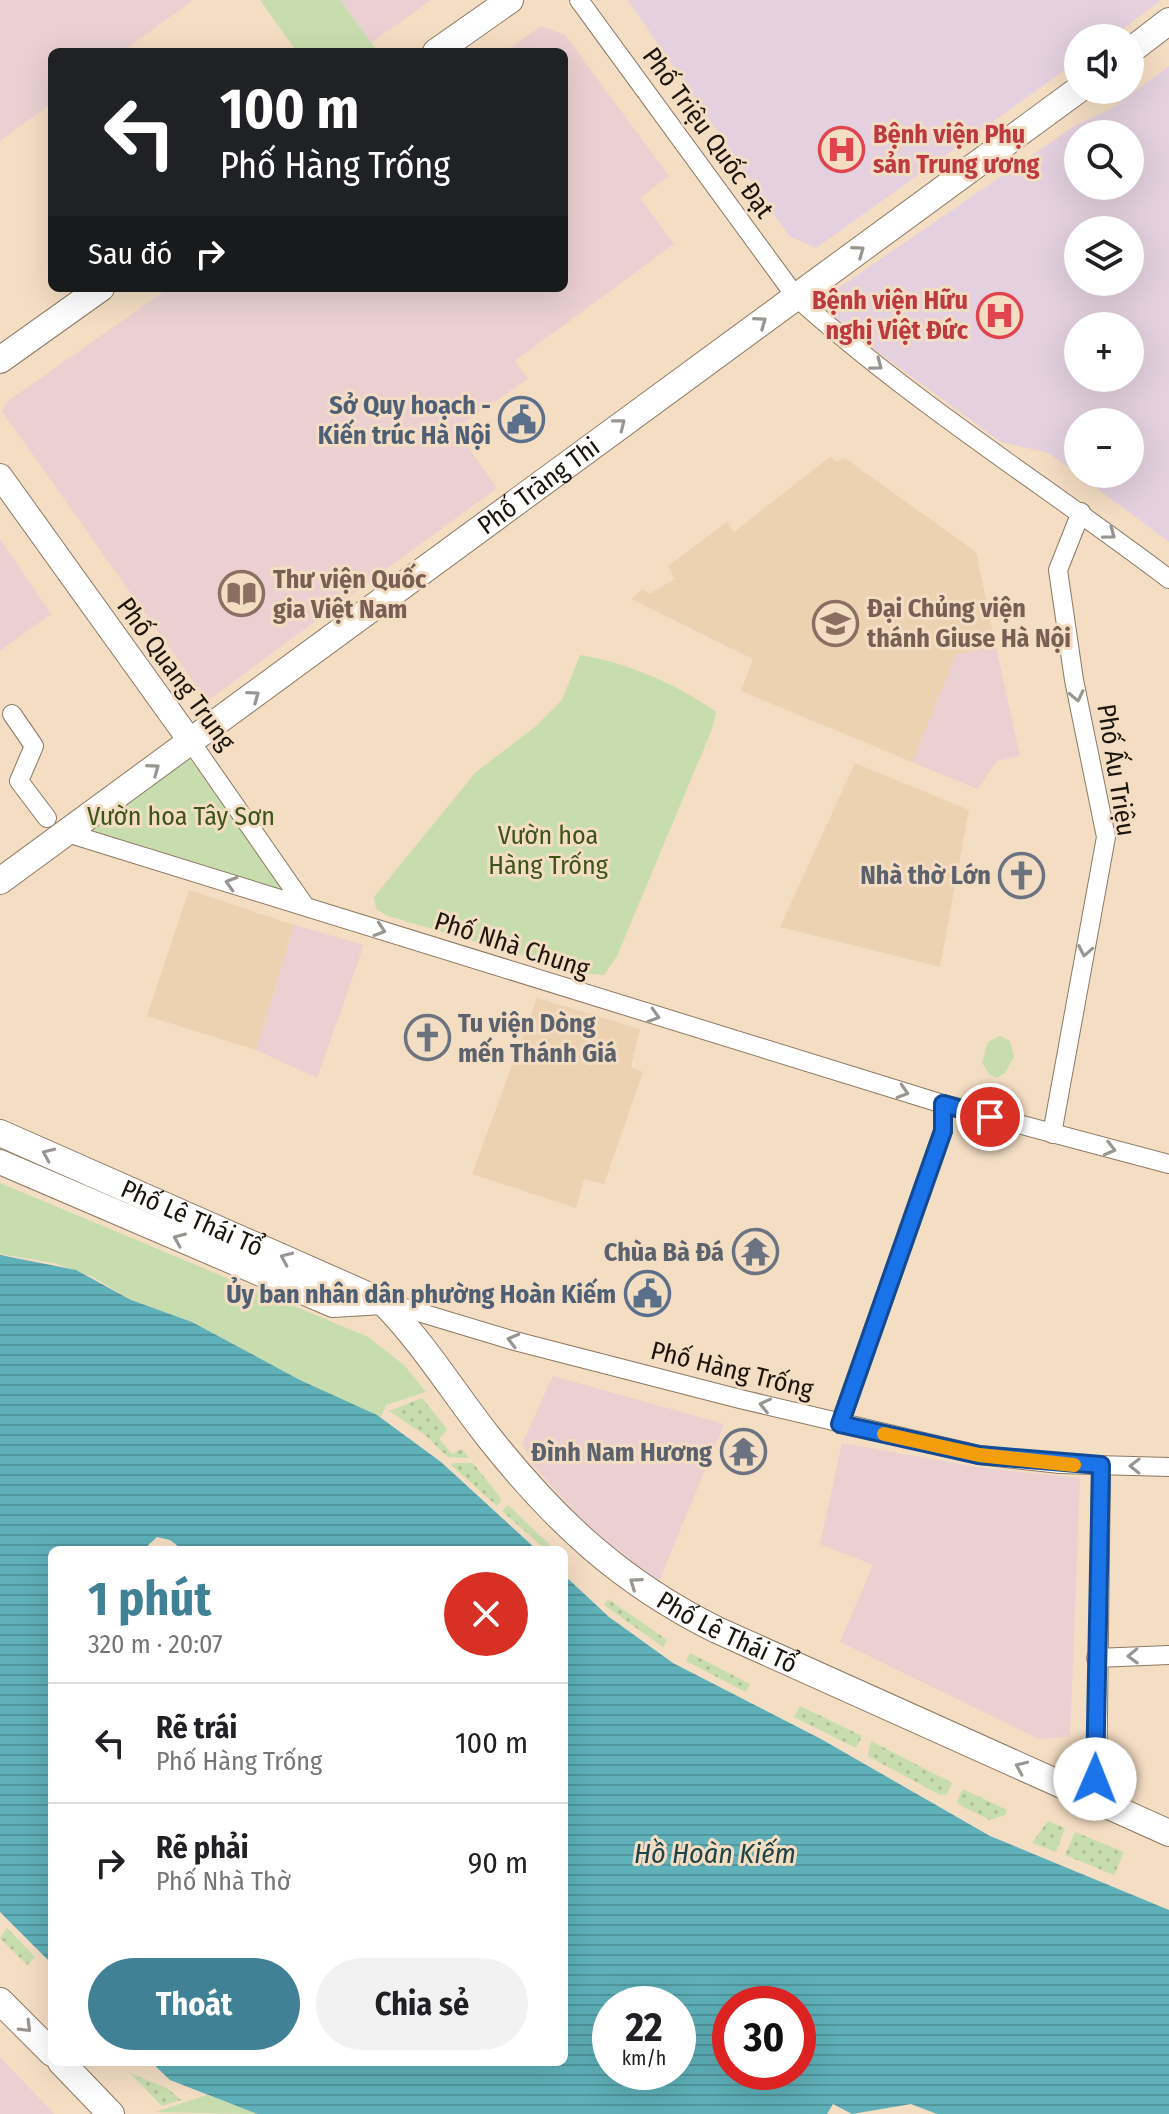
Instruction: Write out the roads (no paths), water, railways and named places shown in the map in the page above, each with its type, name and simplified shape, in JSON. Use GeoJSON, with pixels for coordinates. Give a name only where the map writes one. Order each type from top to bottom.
{"type":"FeatureCollection","features":[{"type":"Feature","properties":{"kind":"main road"},"geometry":{"type":"LineString","coordinates":[[442,48],[510,0]]}},
{"type":"Feature","properties":{"kind":"main road"},"geometry":{"type":"LineString","coordinates":[[1144,40],[1169,21]]}},
{"type":"Feature","properties":{"kind":"main road","name":"Phố Tràng Thi"},"geometry":{"type":"LineString","coordinates":[[0,881],[57,826],[191,742],[1064,100]]}},
{"type":"Feature","properties":{"kind":"main road"},"geometry":{"type":"LineString","coordinates":[[0,360],[95,292]]}},
{"type":"Feature","properties":{"kind":"main road","name":"Phố Lê Thái Tổ"},"geometry":{"type":"LineString","coordinates":[[0,1133],[383,1302],[415,1335],[486,1434],[581,1541],[627,1578],[676,1610],[1169,1833]]}},
{"type":"Feature","properties":{"kind":"main road"},"geometry":{"type":"LineString","coordinates":[[0,2001],[48,2049]]}},
{"type":"Feature","properties":{"kind":"main road"},"geometry":{"type":"LineString","coordinates":[[65,2066],[111,2114]]}},
{"type":"Feature","properties":{"kind":"street","name":"Phố Triệu Quốc Đạt"},"geometry":{"type":"LineString","coordinates":[[579,0],[796,297],[840,337],[978,442],[1081,512],[1169,579]]}},
{"type":"Feature","properties":{"kind":"street","name":"Phố Quang Trung"},"geometry":{"type":"LineString","coordinates":[[0,476],[305,906]]}},
{"type":"Feature","properties":{"kind":"street","name":"Phố Ấu Triệu"},"geometry":{"type":"LineString","coordinates":[[1052,1134],[1106,837],[1074,680],[1058,570],[1081,512]]}},
{"type":"Feature","properties":{"kind":"street"},"geometry":{"type":"LineString","coordinates":[[12,714],[34,746],[19,781],[57,826]]}},
{"type":"Feature","properties":{"kind":"street","name":"Phố Nhà Chung"},"geometry":{"type":"LineString","coordinates":[[57,826],[943,1104],[1169,1164]]}},
{"type":"Feature","properties":{"kind":"street"},"geometry":{"type":"LineString","coordinates":[[840,1424],[943,1131],[943,1104]]}},
{"type":"Feature","properties":{"kind":"street","name":"Phố Lê Thái Tổ"},"geometry":{"type":"LineString","coordinates":[[0,1162],[333,1305],[383,1302]]}},
{"type":"Feature","properties":{"kind":"street","name":"Phố Hàng Trống"},"geometry":{"type":"LineString","coordinates":[[383,1302],[511,1340],[840,1424],[979,1455],[1169,1467]]}},
{"type":"Feature","properties":{"kind":"street"},"geometry":{"type":"LineString","coordinates":[[1097,1799],[1096,1658],[1101,1465]]}},
{"type":"Feature","properties":{"kind":"street"},"geometry":{"type":"LineString","coordinates":[[1096,1658],[1169,1655]]}},
{"type":"Feature","properties":{"kind":"water"},"geometry":{"type":"Polygon","coordinates":[[[0,1255],[76,1270],[131,1300],[192,1322],[300,1380],[377,1415],[441,1462],[533,1546],[178,1546],[170,1540],[157,1537],[147,1546],[48,1546],[48,1960],[0,1912],[0,1255]]]}},
{"type":"Feature","properties":{"kind":"water","name":"Hồ Hoàn Kiếm"},"geometry":{"type":"Polygon","coordinates":[[[568,1579],[609,1617],[673,1663],[821,1739],[990,1836],[1169,1910],[1169,2114],[937,2114],[911,2104],[852,2114],[833,2104],[827,2114],[257,2114],[170,2080],[155,2066],[568,2066],[568,1579]]]}},
{"type":"Feature","properties":{"kind":"place","name":"Bệnh viện Phụ sản Trung ương"},"geometry":{"type":"Point","coordinates":[842,149]}},
{"type":"Feature","properties":{"kind":"place","name":"Bệnh viện Hữu nghị Việt Đức"},"geometry":{"type":"Point","coordinates":[999,315]}},
{"type":"Feature","properties":{"kind":"place","name":"Sở Quy hoạch - Kiến trúc Hà Nội"},"geometry":{"type":"Point","coordinates":[522,420]}},
{"type":"Feature","properties":{"kind":"place","name":"Thư viện Quốc gia Việt Nam"},"geometry":{"type":"Point","coordinates":[242,594]}},
{"type":"Feature","properties":{"kind":"place","name":"Đại Chủng viện thánh Giuse Hà Nội"},"geometry":{"type":"Point","coordinates":[836,623]}},
{"type":"Feature","properties":{"kind":"place","name":"Nhà thờ Lớn"},"geometry":{"type":"Point","coordinates":[1022,875]}},
{"type":"Feature","properties":{"kind":"place","name":"Tu viện Dòng mến Thánh Giá"},"geometry":{"type":"Point","coordinates":[427,1038]}},
{"type":"Feature","properties":{"kind":"place","name":"Chùa Bà Đá"},"geometry":{"type":"Point","coordinates":[755,1252]}},
{"type":"Feature","properties":{"kind":"place","name":"Ủy ban nhân dân phường Hoàn Kiếm"},"geometry":{"type":"Point","coordinates":[647,1294]}},
{"type":"Feature","properties":{"kind":"place","name":"Đình Nam Hương"},"geometry":{"type":"Point","coordinates":[743,1452]}},
{"type":"Feature","properties":{"kind":"park label","name":"Vườn hoa Tây Sơn"},"geometry":{"type":"Point","coordinates":[181,816]}},
{"type":"Feature","properties":{"kind":"park label","name":"Vườn hoa Hàng Trống"},"geometry":{"type":"Point","coordinates":[548,850]}}]}
